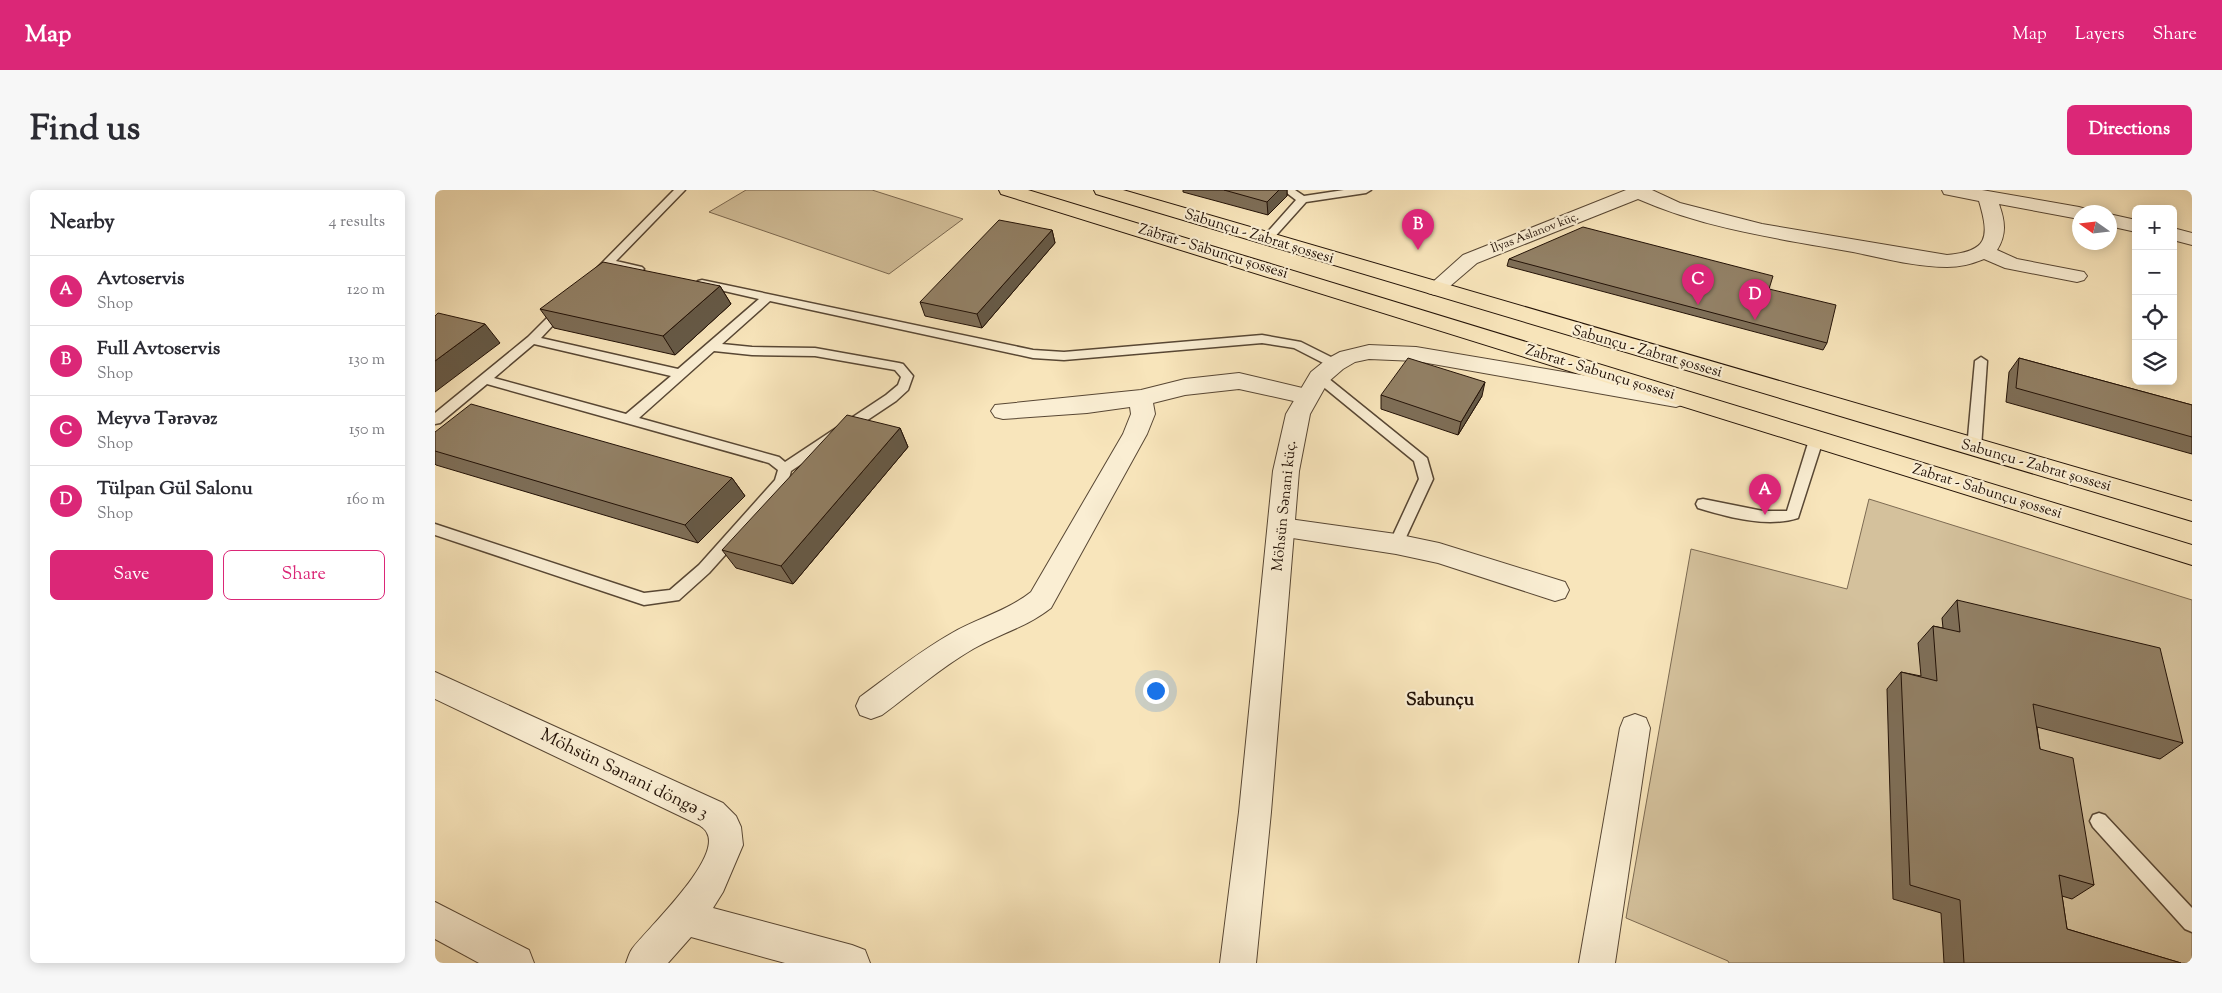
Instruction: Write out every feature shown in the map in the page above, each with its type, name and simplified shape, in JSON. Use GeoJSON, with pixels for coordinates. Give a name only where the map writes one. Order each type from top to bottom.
{"type":"FeatureCollection","features":[{"type":"Feature","properties":{"kind":"main road","name":"Zabrat - Sabunçu şossesi"},"geometry":{"type":"LineString","coordinates":[[1007,190],[1293,276],[1691,402],[2192,555]]}},
{"type":"Feature","properties":{"kind":"main road","name":"Sabunçu - Zabrat şossesi"},"geometry":{"type":"LineString","coordinates":[[1103,190],[2192,511]]}},
{"type":"Feature","properties":{"kind":"street"},"geometry":{"type":"LineString","coordinates":[[1951,190],[1988,198],[2039,204],[2072,211]]}},
{"type":"Feature","properties":{"kind":"street"},"geometry":{"type":"LineString","coordinates":[[1641,191],[1673,207],[1761,230],[1893,254],[1947,261],[1967,259],[1985,252],[1992,242],[1996,224],[1988,198]]}},
{"type":"Feature","properties":{"kind":"street","name":"İlyas Aslanov küç."},"geometry":{"type":"LineString","coordinates":[[1435,289],[1470,259],[1641,191]]}},
{"type":"Feature","properties":{"kind":"street"},"geometry":{"type":"LineString","coordinates":[[2117,222],[2132,225]]}},
{"type":"Feature","properties":{"kind":"street"},"geometry":{"type":"LineString","coordinates":[[2177,235],[2192,239]]}},
{"type":"Feature","properties":{"kind":"street"},"geometry":{"type":"LineString","coordinates":[[1985,252],[2013,264],[2077,276]]}},
{"type":"Feature","properties":{"kind":"street"},"geometry":{"type":"LineString","coordinates":[[1003,411],[1087,405],[1141,398],[1185,387],[1239,381],[1320,379],[1348,357],[1369,352],[1397,352],[1691,402]]}},
{"type":"Feature","properties":{"kind":"street","name":"Möhsün Sənani küç."},"geometry":{"type":"LineString","coordinates":[[1238,963],[1253,831],[1286,471],[1298,414],[1320,379]]}},
{"type":"Feature","properties":{"kind":"street"},"geometry":{"type":"LineString","coordinates":[[871,706],[958,643],[974,634],[1029,612],[1041,600],[1135,434],[1143,414],[1141,398]]}},
{"type":"Feature","properties":{"kind":"street"},"geometry":{"type":"LineString","coordinates":[[1282,528],[1396,544],[1439,553],[1555,590]]}},
{"type":"Feature","properties":{"kind":"street","name":"Möhsün Sənani döngə 3"},"geometry":{"type":"LineString","coordinates":[[435,685],[711,814],[724,826],[726,845],[711,880],[685,918],[644,963]]}},
{"type":"Feature","properties":{"kind":"street"},"geometry":{"type":"LineString","coordinates":[[1597,963],[1635,728]]}},
{"type":"Feature","properties":{"kind":"street"},"geometry":{"type":"LineString","coordinates":[[685,918],[853,963]]}},
{"type":"Feature","properties":{"kind":"street"},"geometry":{"type":"LineString","coordinates":[[435,920],[516,963]]}},
{"type":"Feature","properties":{"kind":"lane"},"geometry":{"type":"LineString","coordinates":[[596,274],[680,190]]}},
{"type":"Feature","properties":{"kind":"lane"},"geometry":{"type":"LineString","coordinates":[[1288,190],[1302,199],[1365,190]]}},
{"type":"Feature","properties":{"kind":"lane"},"geometry":{"type":"LineString","coordinates":[[1267,239],[1297,207],[1302,199]]}},
{"type":"Feature","properties":{"kind":"lane"},"geometry":{"type":"LineString","coordinates":[[608,262],[645,271]]}},
{"type":"Feature","properties":{"kind":"lane"},"geometry":{"type":"LineString","coordinates":[[693,281],[1033,354],[1064,356],[1262,339],[1297,345],[1320,379],[1419,458],[1425,467],[1426,479],[1396,544]]}},
{"type":"Feature","properties":{"kind":"lane"},"geometry":{"type":"LineString","coordinates":[[628,420],[768,297]]}},
{"type":"Feature","properties":{"kind":"lane"},"geometry":{"type":"LineString","coordinates":[[435,420],[531,340],[573,298]]}},
{"type":"Feature","properties":{"kind":"lane"},"geometry":{"type":"LineString","coordinates":[[531,340],[680,374]]}},
{"type":"Feature","properties":{"kind":"lane"},"geometry":{"type":"LineString","coordinates":[[435,528],[644,599],[674,596],[703,570],[782,482],[785,469],[891,398],[904,387],[907,376],[899,367],[815,352],[751,351],[710,347]]}},
{"type":"Feature","properties":{"kind":"lane"},"geometry":{"type":"LineString","coordinates":[[1974,448],[1981,361]]}},
{"type":"Feature","properties":{"kind":"lane"},"geometry":{"type":"LineString","coordinates":[[484,379],[774,460],[785,469]]}},
{"type":"Feature","properties":{"kind":"lane"},"geometry":{"type":"LineString","coordinates":[[1703,504],[1771,517],[1787,518],[1793,514],[1816,440]]}},
{"type":"Feature","properties":{"kind":"lane"},"geometry":{"type":"LineString","coordinates":[[2099,821],[2192,922]]}},
{"type":"Feature","properties":{"kind":"shaded area"},"geometry":{"type":"Polygon","coordinates":[[[746,190],[872,190],[963,219],[889,274],[709,212],[746,190]]]}},
{"type":"Feature","properties":{"kind":"shaded area"},"geometry":{"type":"Polygon","coordinates":[[[1869,499],[2192,600],[2192,963],[1729,963],[1626,918],[1691,549],[1847,589],[1869,499]]]}},
{"type":"Feature","properties":{"kind":"building"},"geometry":{"type":"Polygon","coordinates":[[[1224,190],[1279,190],[1267,202],[1224,190]]]}},
{"type":"Feature","properties":{"kind":"building"},"geometry":{"type":"Polygon","coordinates":[[[999,220],[1052,230],[977,314],[920,302],[999,220]]]}},
{"type":"Feature","properties":{"kind":"building"},"geometry":{"type":"Polygon","coordinates":[[[1583,227],[1773,276],[1769,289],[1836,305],[1827,343],[1509,259],[1583,227]]]}},
{"type":"Feature","properties":{"kind":"building"},"geometry":{"type":"Polygon","coordinates":[[[603,262],[720,286],[663,336],[540,309],[603,262]]]}},
{"type":"Feature","properties":{"kind":"building"},"geometry":{"type":"Polygon","coordinates":[[[438,313],[485,324],[435,361],[435,316],[438,313]]]}},
{"type":"Feature","properties":{"kind":"building"},"geometry":{"type":"Polygon","coordinates":[[[1408,358],[1485,382],[1461,422],[1381,395],[1408,358]]]}},
{"type":"Feature","properties":{"kind":"building"},"geometry":{"type":"Polygon","coordinates":[[[2019,358],[2192,405],[2192,437],[2016,388],[2019,358]]]}},
{"type":"Feature","properties":{"kind":"building"},"geometry":{"type":"Polygon","coordinates":[[[471,404],[732,478],[685,525],[435,451],[435,432],[471,404]]]}},
{"type":"Feature","properties":{"kind":"building"},"geometry":{"type":"Polygon","coordinates":[[[847,415],[900,428],[781,566],[722,550],[847,415]]]}},
{"type":"Feature","properties":{"kind":"building"},"geometry":{"type":"Polygon","coordinates":[[[1957,600],[2160,648],[2183,743],[2033,704],[2040,749],[2073,758],[2094,885],[2059,875],[2067,929],[2181,963],[1964,963],[1960,900],[1910,885],[1901,672],[1937,681],[1933,626],[1960,632],[1957,600]]]}},
{"type":"Feature","properties":{"kind":"place","name":"Full Avtoservis"},"geometry":{"type":"Point","coordinates":[1418,250]}},
{"type":"Feature","properties":{"kind":"place","name":"Meyvə Tərəvəz"},"geometry":{"type":"Point","coordinates":[1698,305]}},
{"type":"Feature","properties":{"kind":"place","name":"Tülpan Gül Salonu"},"geometry":{"type":"Point","coordinates":[1755,320]}},
{"type":"Feature","properties":{"kind":"place","name":"Avtoservis"},"geometry":{"type":"Point","coordinates":[1765,515]}},
{"type":"Feature","properties":{"kind":"district","name":"Sabunçu"},"geometry":{"type":"Point","coordinates":[1440,701]}}]}
